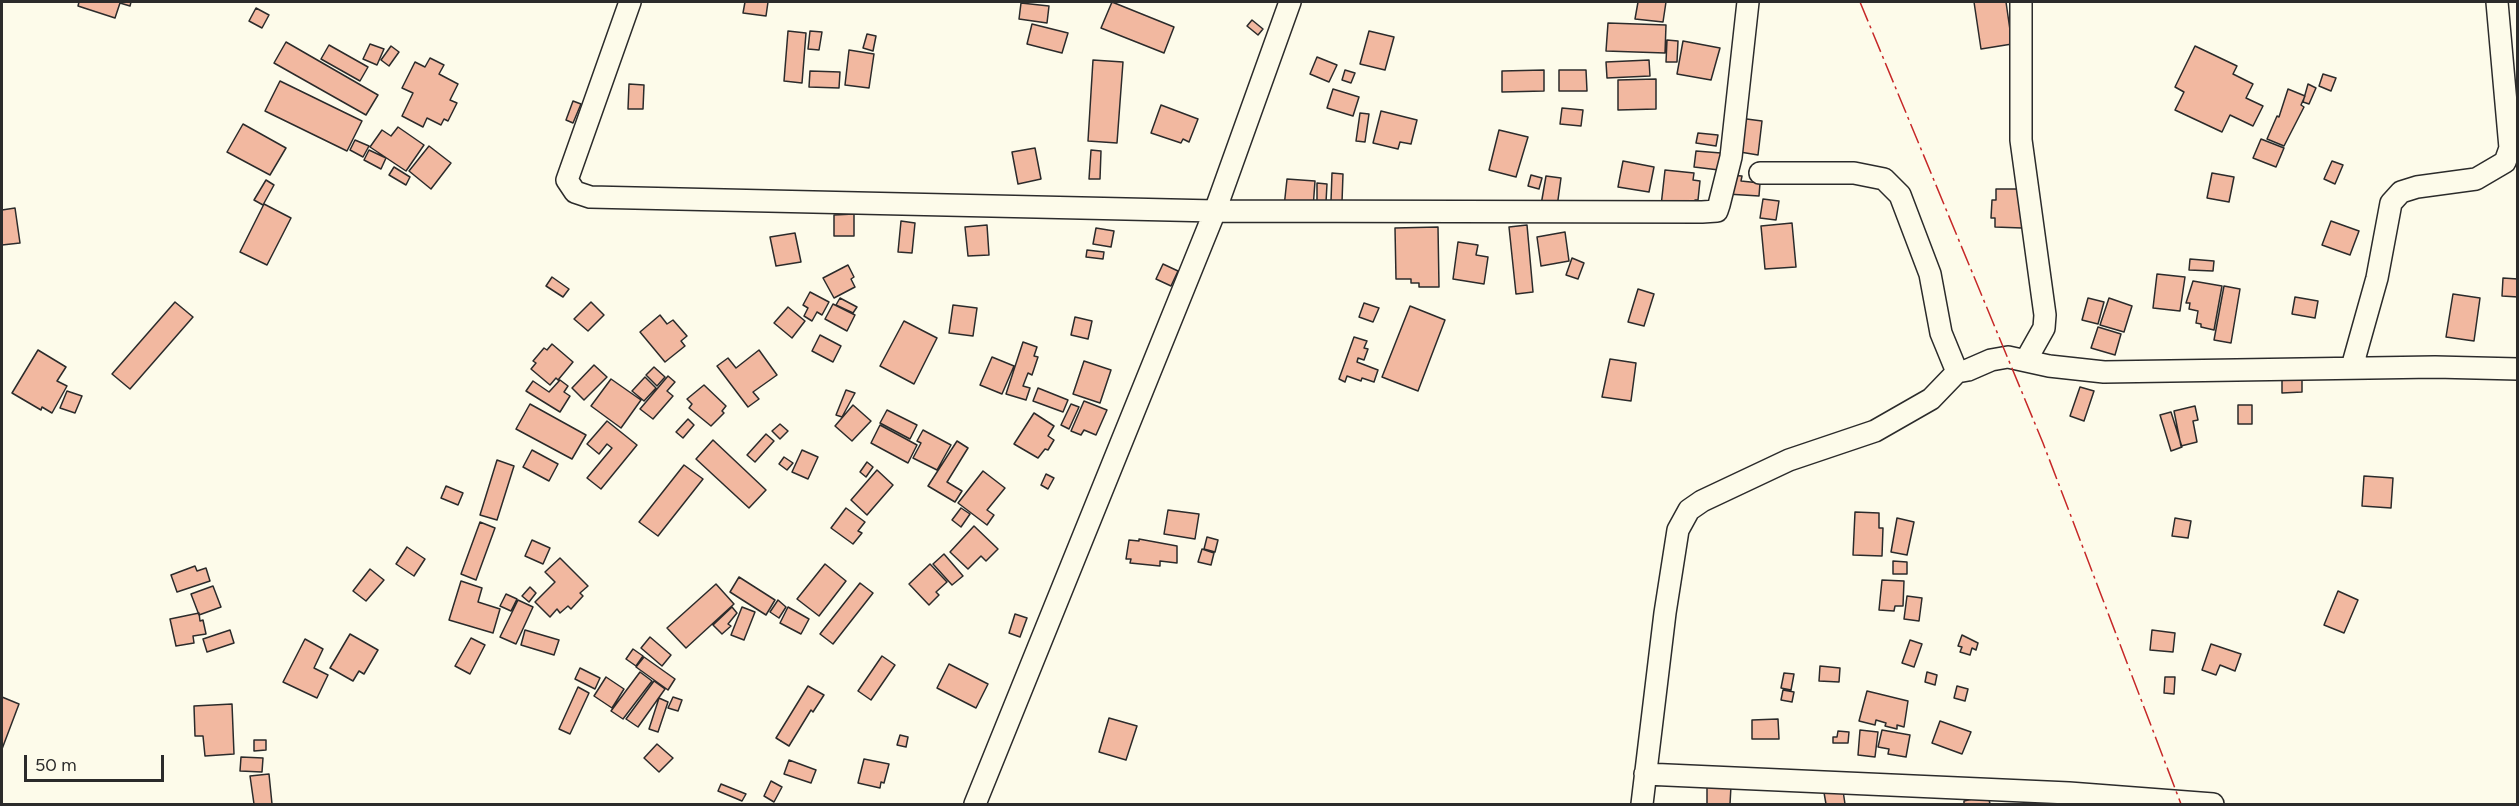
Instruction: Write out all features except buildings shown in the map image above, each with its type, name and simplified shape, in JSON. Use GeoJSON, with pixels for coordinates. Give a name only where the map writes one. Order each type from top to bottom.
{"type":"FeatureCollection","features":[{"type":"Feature","properties":{"kind":"street"},"geometry":{"type":"LineString","coordinates":[[630,2],[567,180],[575,192],[590,197],[1215,211],[1717,211],[1731,157],[1748,2]]}},
{"type":"Feature","properties":{"kind":"street"},"geometry":{"type":"LineString","coordinates":[[975,804],[1215,211],[1290,2]]}},
{"type":"Feature","properties":{"kind":"street"},"geometry":{"type":"LineString","coordinates":[[2021,2],[2021,140],[2044,315],[2044,328],[2026,360]]}},
{"type":"Feature","properties":{"kind":"street"},"geometry":{"type":"LineString","coordinates":[[2352,367],[2377,278],[2391,203],[2401,192],[2476,179],[2505,162],[2510,148],[2497,2]]}},
{"type":"Feature","properties":{"kind":"street"},"geometry":{"type":"LineString","coordinates":[[1760,173],[1854,173],[1884,179],[1900,195],[1930,274],[1941,333],[1957,372]]}},
{"type":"Feature","properties":{"kind":"street"},"geometry":{"type":"LineString","coordinates":[[1642,804],[1678,530],[1689,510],[1702,501],[1789,460],[1875,431],[1931,399],[1957,372],[1991,360],[2008,357],[2049,366],[2104,372],[2352,367],[2517,369]]}},
{"type":"Feature","properties":{"kind":"street"},"geometry":{"type":"LineString","coordinates":[[1645,774],[2069,793],[2213,804]]}},
{"type":"Feature","properties":{"kind":"power"},"geometry":{"type":"LineString","coordinates":[[1860,2],[2043,443],[2181,804]]}}]}
